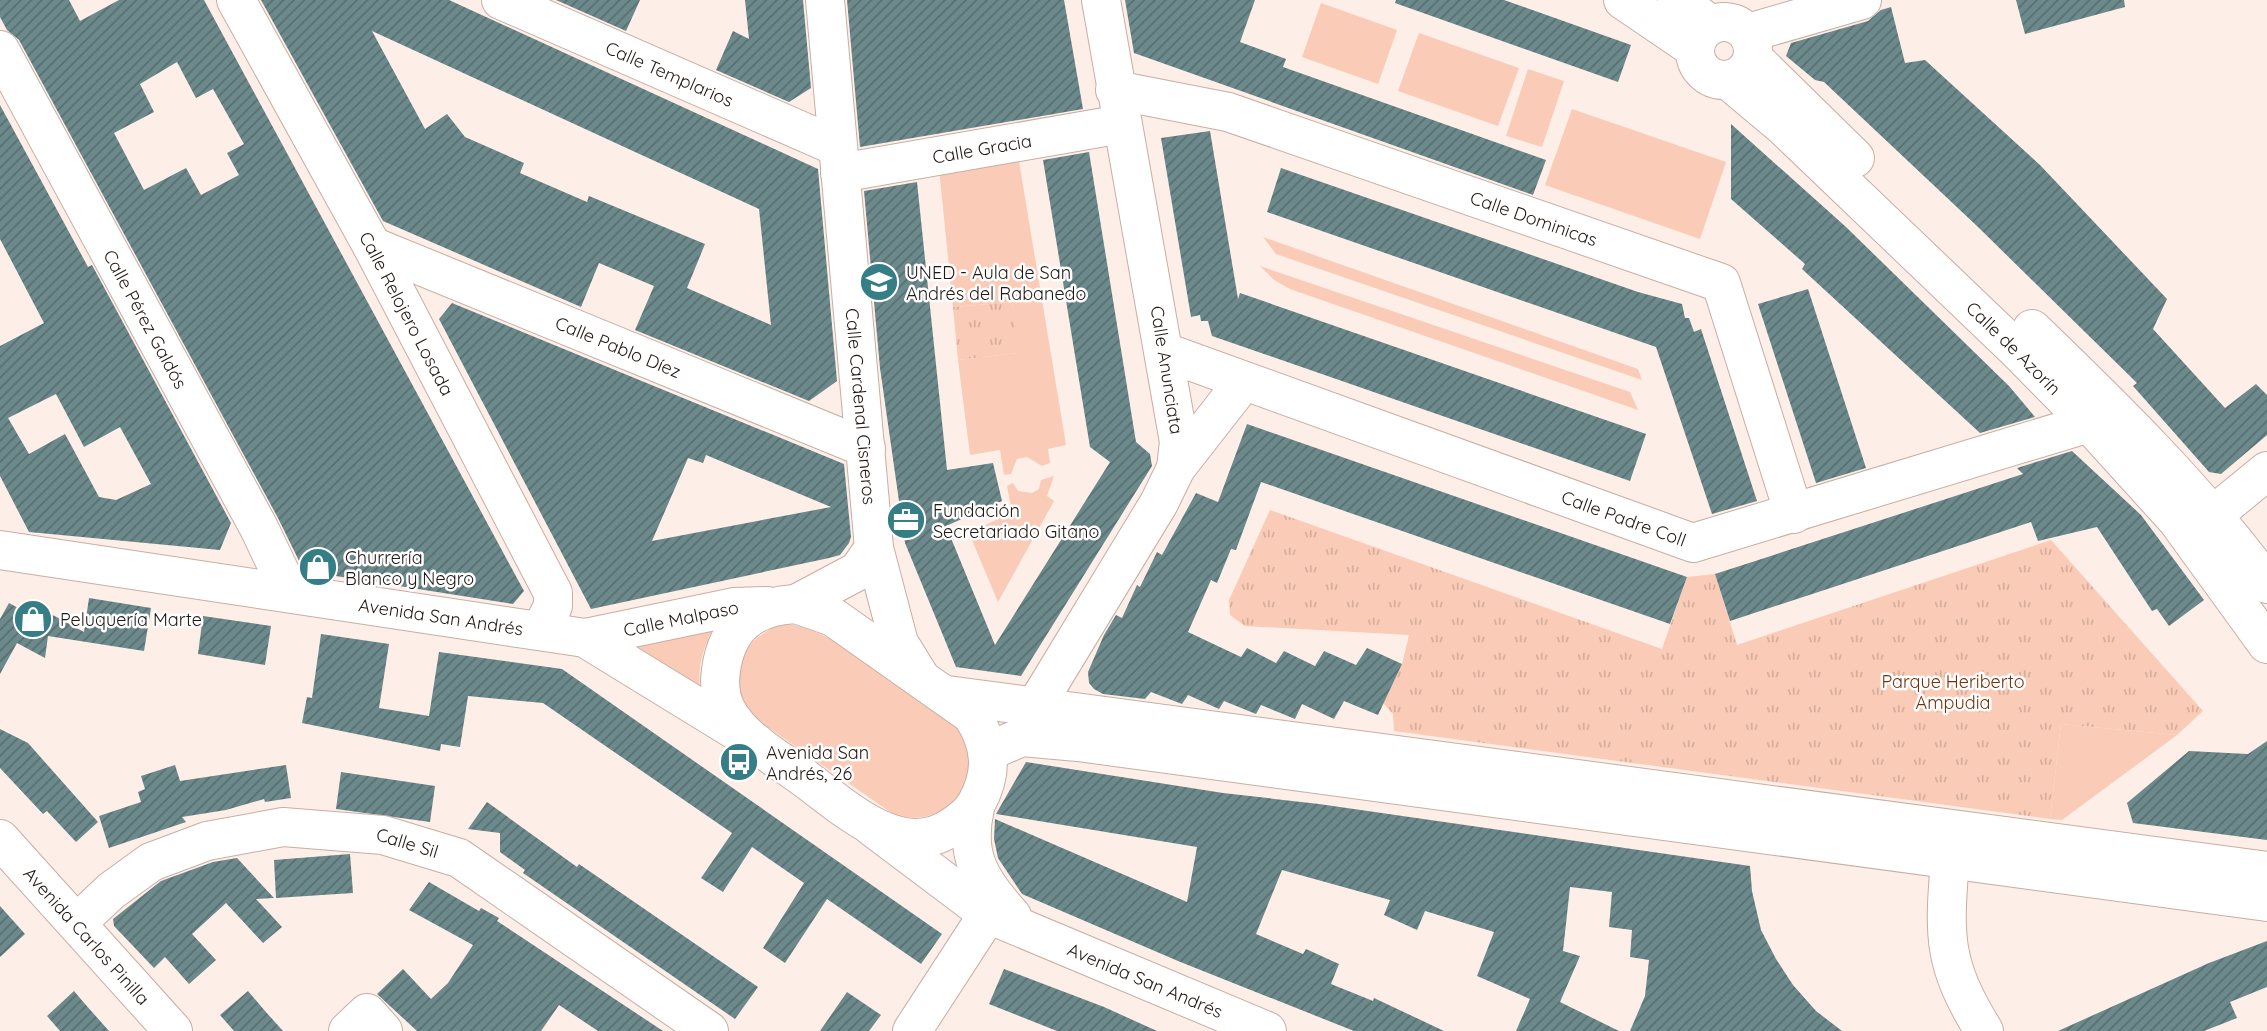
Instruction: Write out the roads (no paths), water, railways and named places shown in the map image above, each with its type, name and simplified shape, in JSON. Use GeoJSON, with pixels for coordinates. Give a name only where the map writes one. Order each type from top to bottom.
{"type":"FeatureCollection","features":[{"type":"Feature","properties":{"kind":"street","name":"Calle Relojero Losada"},"geometry":{"type":"LineString","coordinates":[[236,0],[372,246],[553,593],[553,606],[541,630]]}},
{"type":"Feature","properties":{"kind":"street","name":"Calle Templarios"},"geometry":{"type":"LineString","coordinates":[[501,0],[839,160]]}},
{"type":"Feature","properties":{"kind":"street","name":"Calle Cardenal Cisneros"},"geometry":{"type":"LineString","coordinates":[[825,0],[874,548],[896,635],[933,686]]}},
{"type":"Feature","properties":{"kind":"street","name":"Calle Anunciata"},"geometry":{"type":"LineString","coordinates":[[1035,707],[1159,503],[1176,468],[1179,442],[1101,0]]}},
{"type":"Feature","properties":{"kind":"street"},"geometry":{"type":"LineString","coordinates":[[1623,0],[1702,37],[1735,23],[1743,57]]}},
{"type":"Feature","properties":{"kind":"street"},"geometry":{"type":"LineString","coordinates":[[1677,0],[1702,37]]}},
{"type":"Feature","properties":{"kind":"street"},"geometry":{"type":"LineString","coordinates":[[1702,37],[1695,58],[1704,73],[1720,80],[1743,57],[1862,0]]}},
{"type":"Feature","properties":{"kind":"street","name":"Calle Pérez Galdós"},"geometry":{"type":"LineString","coordinates":[[0,50],[260,528],[289,591]]}},
{"type":"Feature","properties":{"kind":"street","name":"Calle de Azorín"},"geometry":{"type":"LineString","coordinates":[[1743,57],[1784,127],[2015,348],[2089,423],[2177,520],[2267,644]]}},
{"type":"Feature","properties":{"kind":"street","name":"Calle de Azorín"},"geometry":{"type":"LineString","coordinates":[[1743,57],[2085,379],[2213,514],[2267,584]]}},
{"type":"Feature","properties":{"kind":"street","name":"Calle Gracia"},"geometry":{"type":"LineString","coordinates":[[839,160],[1119,107]]}},
{"type":"Feature","properties":{"kind":"street","name":"Calle Dominicas"},"geometry":{"type":"LineString","coordinates":[[1119,107],[1228,113],[1721,283],[1794,514]]}},
{"type":"Feature","properties":{"kind":"street","name":"Calle Pablo Díez"},"geometry":{"type":"LineString","coordinates":[[372,246],[866,448]]}},
{"type":"Feature","properties":{"kind":"street","name":"Calle Padre Coll"},"geometry":{"type":"LineString","coordinates":[[1165,352],[1693,543],[2089,423]]}},
{"type":"Feature","properties":{"kind":"street"},"geometry":{"type":"LineString","coordinates":[[1176,468],[1244,381]]}},
{"type":"Feature","properties":{"kind":"street"},"geometry":{"type":"LineString","coordinates":[[2213,514],[2267,471]]}},
{"type":"Feature","properties":{"kind":"street","name":"Calle Malpaso"},"geometry":{"type":"LineString","coordinates":[[585,638],[734,607],[786,605],[858,571],[874,548]]}},
{"type":"Feature","properties":{"kind":"street","name":"Avenida San Andrés"},"geometry":{"type":"LineString","coordinates":[[5,552],[289,591],[585,638],[756,743],[988,914],[1268,1031]]}},
{"type":"Feature","properties":{"kind":"street"},"geometry":{"type":"LineString","coordinates":[[756,743],[727,711],[721,695],[723,656],[740,622],[757,611],[786,605],[833,617],[933,686],[972,715],[983,732],[989,751],[1022,737],[1078,742],[2267,902]]}},
{"type":"Feature","properties":{"kind":"street"},"geometry":{"type":"LineString","coordinates":[[933,686],[1035,707],[2267,871]]}},
{"type":"Feature","properties":{"kind":"street","name":"Avenida San Andrés"},"geometry":{"type":"LineString","coordinates":[[989,751],[989,771],[975,808],[969,839],[974,861],[987,887],[1023,928]]}},
{"type":"Feature","properties":{"kind":"street"},"geometry":{"type":"LineString","coordinates":[[871,826],[899,835],[928,837],[946,831],[975,808]]}},
{"type":"Feature","properties":{"kind":"street","name":"Calle Sil"},"geometry":{"type":"LineString","coordinates":[[77,923],[111,891],[151,862],[207,841],[283,827],[383,835],[459,858],[709,1031]]}},
{"type":"Feature","properties":{"kind":"street","name":"Avenida Carlos Pinilla"},"geometry":{"type":"LineString","coordinates":[[0,839],[173,1031]]}},
{"type":"Feature","properties":{"kind":"street"},"geometry":{"type":"LineString","coordinates":[[1950,859],[1945,930],[1948,952],[1957,981],[1984,1031]]}},
{"type":"Feature","properties":{"kind":"street"},"geometry":{"type":"LineString","coordinates":[[912,1031],[988,914]]}},
{"type":"Feature","properties":{"kind":"street"},"geometry":{"type":"LineString","coordinates":[[348,1031],[367,1013],[383,1031]]}},
{"type":"Feature","properties":{"kind":"place","name":"UNED - Aula de San Andrés del Rabanedo"},"geometry":{"type":"Point","coordinates":[879,282]}},
{"type":"Feature","properties":{"kind":"place","name":"Fundación Secretariado Gitano"},"geometry":{"type":"Point","coordinates":[906,520]}},
{"type":"Feature","properties":{"kind":"place","name":"Churrería Blanco y Negro"},"geometry":{"type":"Point","coordinates":[318,567]}},
{"type":"Feature","properties":{"kind":"place","name":"Peluquería Marte"},"geometry":{"type":"Point","coordinates":[33,619]}},
{"type":"Feature","properties":{"kind":"place","name":"Avenida San Andrés, 26"},"geometry":{"type":"Point","coordinates":[739,762]}},
{"type":"Feature","properties":{"kind":"park label","name":"Parque Heriberto Ampudia"},"geometry":{"type":"Point","coordinates":[1953,691]}}]}
